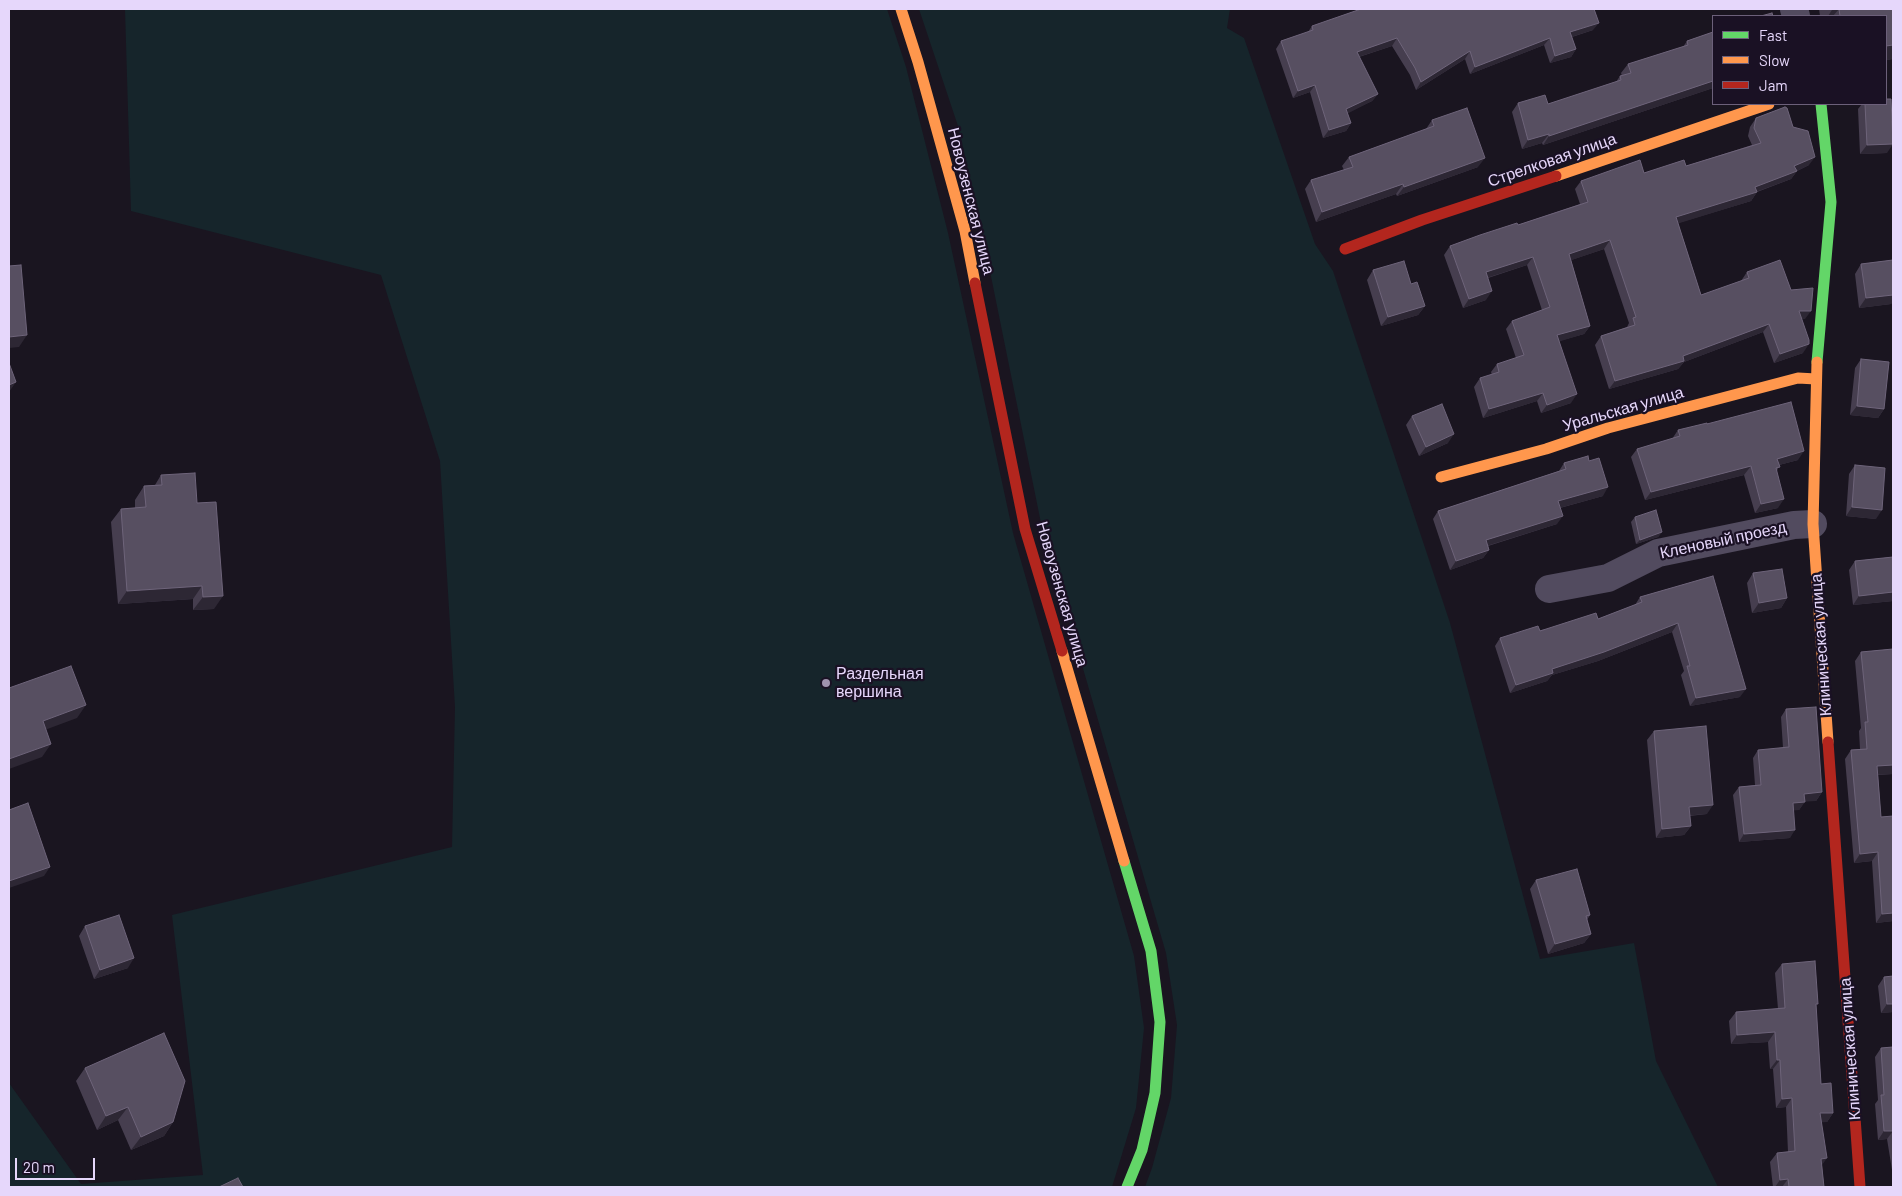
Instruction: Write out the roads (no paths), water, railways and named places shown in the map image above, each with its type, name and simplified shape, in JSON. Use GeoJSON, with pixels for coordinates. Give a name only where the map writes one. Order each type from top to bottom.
{"type":"FeatureCollection","features":[{"type":"Feature","properties":{"kind":"street","name":"Новоузенская улица"},"geometry":{"type":"LineString","coordinates":[[901,9],[918,62],[965,231],[1025,529],[1151,950],[1160,1022],[1155,1093],[1142,1150],[1127,1187]]}},
{"type":"Feature","properties":{"kind":"street","name":"Стрелковая улица"},"geometry":{"type":"LineString","coordinates":[[1345,250],[1422,220],[1767,105]]}},
{"type":"Feature","properties":{"kind":"street","name":"Клиническая улица"},"geometry":{"type":"LineString","coordinates":[[1821,105],[1831,202],[1816,379],[1813,524],[1860,1187]]}},
{"type":"Feature","properties":{"kind":"street","name":"Уральская улица"},"geometry":{"type":"LineString","coordinates":[[1440,477],[1546,449],[1608,428],[1798,378],[1816,379]]}},
{"type":"Feature","properties":{"kind":"street","name":"Кленовый проезд"},"geometry":{"type":"LineString","coordinates":[[1549,589],[1608,578],[1658,553],[1794,525],[1813,524]]}},
{"type":"Feature","properties":{"kind":"place","name":"Раздельная вершина"},"geometry":{"type":"Point","coordinates":[826,683]}}]}
